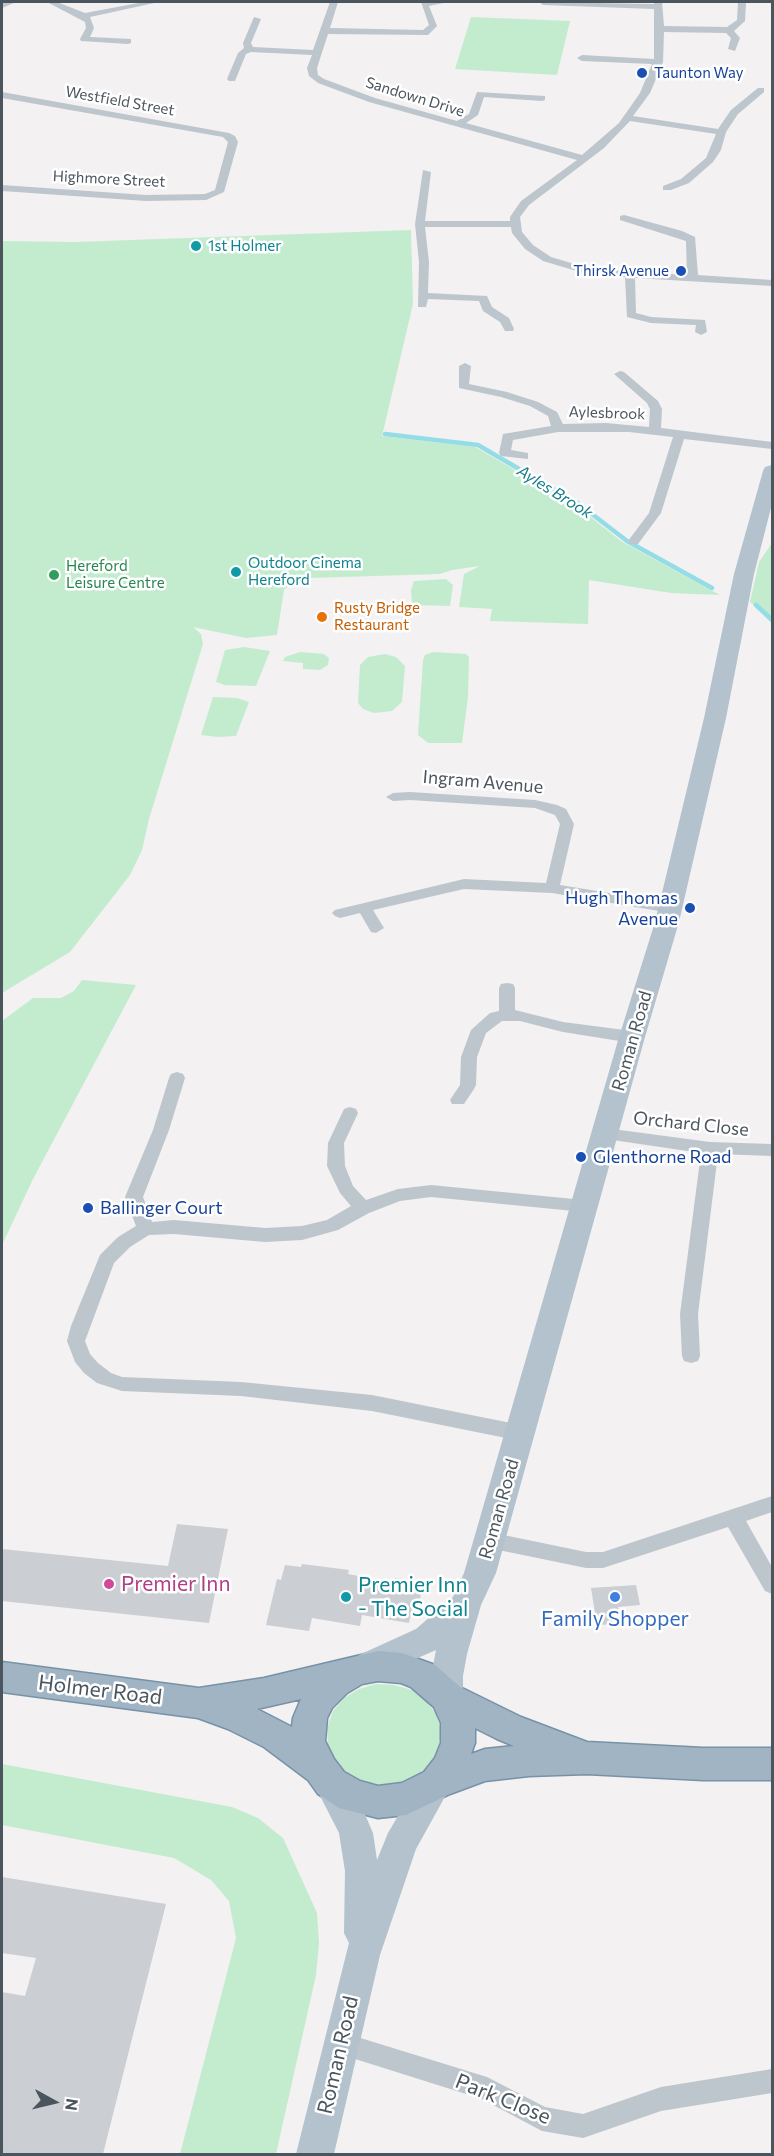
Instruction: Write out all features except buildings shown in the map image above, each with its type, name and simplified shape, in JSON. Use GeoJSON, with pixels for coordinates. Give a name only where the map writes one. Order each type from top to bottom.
{"type":"FeatureCollection","features":[{"type":"Feature","properties":{"kind":"highway"},"geometry":{"type":"LineString","coordinates":[[587,1758],[509,1728],[448,1697],[423,1676],[402,1668],[378,1666],[358,1670],[335,1682],[319,1698],[310,1718],[308,1741],[325,1776],[352,1796],[378,1802],[406,1799],[436,1783],[485,1765],[587,1758],[704,1764],[772,1764]]}},
{"type":"Feature","properties":{"kind":"highway","name":"Holmer Road"},"geometry":{"type":"LineString","coordinates":[[198,1703],[264,1693],[358,1670]]}},
{"type":"Feature","properties":{"kind":"highway","name":"Holmer Road"},"geometry":{"type":"LineString","coordinates":[[2,1677],[198,1703],[240,1718],[276,1736],[325,1776]]}},
{"type":"Feature","properties":{"kind":"highway"},"geometry":{"type":"LineString","coordinates":[[436,1783],[449,1767],[458,1743],[458,1724],[448,1697]]}},
{"type":"Feature","properties":{"kind":"main road","name":"Roman Road"},"geometry":{"type":"LineString","coordinates":[[448,1697],[449,1663],[465,1605],[480,1573],[632,1037],[671,908],[715,718],[744,574],[772,471]]}},
{"type":"Feature","properties":{"kind":"main road","name":"Roman Road"},"geometry":{"type":"LineString","coordinates":[[358,1670],[427,1639],[465,1605]]}},
{"type":"Feature","properties":{"kind":"main road","name":"Roman Road"},"geometry":{"type":"LineString","coordinates":[[325,1776],[350,1818],[357,1843],[362,1871],[362,1954]]}},
{"type":"Feature","properties":{"kind":"main road","name":"Roman Road"},"geometry":{"type":"LineString","coordinates":[[315,2154],[362,1954],[400,1844],[418,1808],[436,1783]]}},
{"type":"Feature","properties":{"kind":"street"},"geometry":{"type":"LineString","coordinates":[[2,5],[11,2]]}},
{"type":"Feature","properties":{"kind":"street"},"geometry":{"type":"LineString","coordinates":[[51,2],[84,16],[89,21],[90,28],[84,39],[128,41]]}},
{"type":"Feature","properties":{"kind":"street"},"geometry":{"type":"LineString","coordinates":[[84,16],[155,2]]}},
{"type":"Feature","properties":{"kind":"street","name":"Sandown Drive"},"geometry":{"type":"LineString","coordinates":[[334,2],[312,68],[314,75],[321,81],[372,100],[585,159]]}},
{"type":"Feature","properties":{"kind":"street"},"geometry":{"type":"LineString","coordinates":[[324,31],[425,33],[433,26],[424,4],[444,2]]}},
{"type":"Feature","properties":{"kind":"street"},"geometry":{"type":"LineString","coordinates":[[543,2],[659,4],[658,62],[651,84],[628,118],[585,159],[525,203],[519,210],[514,224],[522,240],[547,259],[590,272],[772,283]]}},
{"type":"Feature","properties":{"kind":"street"},"geometry":{"type":"LineString","coordinates":[[660,29],[728,30],[741,21],[742,2]]}},
{"type":"Feature","properties":{"kind":"street"},"geometry":{"type":"LineString","coordinates":[[249,49],[247,43],[257,19]]}},
{"type":"Feature","properties":{"kind":"street"},"geometry":{"type":"LineString","coordinates":[[728,30],[736,38],[732,49]]}},
{"type":"Feature","properties":{"kind":"street"},"geometry":{"type":"LineString","coordinates":[[232,79],[242,52],[249,49],[316,53]]}},
{"type":"Feature","properties":{"kind":"street"},"geometry":{"type":"LineString","coordinates":[[582,58],[658,62]]}},
{"type":"Feature","properties":{"kind":"street"},"geometry":{"type":"LineString","coordinates":[[667,188],[685,180],[710,160],[721,132],[734,112],[758,93],[739,91]]}},
{"type":"Feature","properties":{"kind":"street"},"geometry":{"type":"LineString","coordinates":[[457,125],[473,115],[480,94],[542,98]]}},
{"type":"Feature","properties":{"kind":"street","name":"Westfield Street"},"geometry":{"type":"LineString","coordinates":[[2,95],[226,135],[232,138],[233,142],[219,192],[214,195]]}},
{"type":"Feature","properties":{"kind":"street"},"geometry":{"type":"LineString","coordinates":[[628,118],[721,132]]}},
{"type":"Feature","properties":{"kind":"street"},"geometry":{"type":"LineString","coordinates":[[414,172],[430,172],[420,224],[423,300],[483,298],[487,309],[505,320],[509,329]]}},
{"type":"Feature","properties":{"kind":"street","name":"Highmore Street"},"geometry":{"type":"LineString","coordinates":[[2,188],[146,198],[214,195]]}},
{"type":"Feature","properties":{"kind":"street"},"geometry":{"type":"LineString","coordinates":[[626,223],[637,221],[691,239],[693,279]]}},
{"type":"Feature","properties":{"kind":"street"},"geometry":{"type":"LineString","coordinates":[[420,224],[514,224]]}},
{"type":"Feature","properties":{"kind":"street"},"geometry":{"type":"LineString","coordinates":[[630,276],[631,315],[651,320],[701,322],[702,332]]}},
{"type":"Feature","properties":{"kind":"street","name":"Aylesbrook"},"geometry":{"type":"LineString","coordinates":[[465,366],[463,386],[534,404],[553,414],[558,428]]}},
{"type":"Feature","properties":{"kind":"street","name":"Aylesbrook"},"geometry":{"type":"LineString","coordinates":[[620,374],[652,401],[656,409],[655,431]]}},
{"type":"Feature","properties":{"kind":"street","name":"Aylesbrook"},"geometry":{"type":"LineString","coordinates":[[524,456],[505,453],[507,437],[558,428],[606,427],[655,431],[772,446]]}},
{"type":"Feature","properties":{"kind":"street"},"geometry":{"type":"LineString","coordinates":[[634,541],[655,513],[680,434]]}},
{"type":"Feature","properties":{"kind":"street","name":"Ingram Avenue"},"geometry":{"type":"LineString","coordinates":[[393,797],[410,795],[535,804],[561,812],[567,824],[552,888]]}},
{"type":"Feature","properties":{"kind":"street"},"geometry":{"type":"LineString","coordinates":[[340,913],[464,884],[552,888],[671,908]]}},
{"type":"Feature","properties":{"kind":"street"},"geometry":{"type":"LineString","coordinates":[[364,907],[376,928]]}},
{"type":"Feature","properties":{"kind":"street"},"geometry":{"type":"LineString","coordinates":[[507,988],[507,1014]]}},
{"type":"Feature","properties":{"kind":"street"},"geometry":{"type":"LineString","coordinates":[[458,1100],[468,1085],[469,1057],[479,1030],[496,1017],[507,1014],[563,1027],[632,1037]]}},
{"type":"Feature","properties":{"kind":"street"},"geometry":{"type":"LineString","coordinates":[[146,1229],[135,1197],[161,1130],[177,1078]]}},
{"type":"Feature","properties":{"kind":"street"},"geometry":{"type":"LineString","coordinates":[[350,1113],[336,1143],[336,1166],[346,1189],[363,1208]]}},
{"type":"Feature","properties":{"kind":"street","name":"Orchard Close"},"geometry":{"type":"LineString","coordinates":[[605,1134],[711,1148],[772,1150]]}},
{"type":"Feature","properties":{"kind":"street"},"geometry":{"type":"LineString","coordinates":[[691,1356],[689,1314],[711,1148]]}},
{"type":"Feature","properties":{"kind":"street"},"geometry":{"type":"LineString","coordinates":[[521,1433],[372,1402],[241,1389],[122,1384],[104,1378],[91,1368],[82,1357],[76,1341],[106,1260],[124,1242],[146,1229],[174,1227],[265,1235],[302,1233],[333,1225],[363,1208],[398,1195],[431,1191],[584,1206]]}},
{"type":"Feature","properties":{"kind":"street"},"geometry":{"type":"LineString","coordinates":[[489,1540],[586,1560],[603,1560],[772,1504]]}},
{"type":"Feature","properties":{"kind":"street"},"geometry":{"type":"LineString","coordinates":[[733,1517],[772,1585]]}},
{"type":"Feature","properties":{"kind":"street","name":"Park Close"},"geometry":{"type":"LineString","coordinates":[[341,2044],[487,2089],[542,2119],[583,2126],[661,2100],[772,2081]]}},
{"type":"Feature","properties":{"kind":"green space"},"geometry":{"type":"Polygon","coordinates":[[[471,17],[570,21],[557,75],[455,69],[471,17]]]}},
{"type":"Feature","properties":{"kind":"green space"},"geometry":{"type":"Polygon","coordinates":[[[411,230],[413,304],[382,436],[475,447],[574,504],[621,541],[720,595],[671,593],[589,580],[588,624],[490,621],[492,609],[459,607],[464,574],[480,566],[440,574],[309,578],[293,582],[284,590],[277,635],[246,638],[193,627],[201,634],[203,644],[149,819],[142,850],[130,875],[70,952],[2,993],[2,241],[75,242],[411,230]]]}},
{"type":"Feature","properties":{"kind":"green space"},"geometry":{"type":"Polygon","coordinates":[[[772,543],[772,621],[750,602],[759,562],[772,543]]]}},
{"type":"Feature","properties":{"kind":"green space"},"geometry":{"type":"Polygon","coordinates":[[[446,579],[453,585],[450,606],[412,605],[411,590],[414,581],[446,579]]]}},
{"type":"Feature","properties":{"kind":"green space"},"geometry":{"type":"Polygon","coordinates":[[[244,647],[270,651],[256,686],[225,685],[216,682],[225,650],[244,647]]]}},
{"type":"Feature","properties":{"kind":"green space"},"geometry":{"type":"Polygon","coordinates":[[[300,652],[324,654],[329,658],[328,665],[320,670],[303,669],[303,663],[283,661],[285,657],[300,652]]]}},
{"type":"Feature","properties":{"kind":"green space"},"geometry":{"type":"Polygon","coordinates":[[[433,652],[466,654],[469,657],[468,697],[462,743],[428,743],[418,735],[423,660],[425,655],[433,652]]]}},
{"type":"Feature","properties":{"kind":"green space"},"geometry":{"type":"Polygon","coordinates":[[[385,654],[396,657],[405,666],[402,702],[392,711],[374,713],[363,709],[358,703],[360,665],[368,657],[385,654]]]}},
{"type":"Feature","properties":{"kind":"green space"},"geometry":{"type":"Polygon","coordinates":[[[213,697],[237,698],[249,702],[236,736],[201,735],[213,697]]]}},
{"type":"Feature","properties":{"kind":"green space"},"geometry":{"type":"Polygon","coordinates":[[[82,980],[136,985],[33,1179],[2,1245],[2,1021],[33,998],[61,998],[74,991],[82,980]]]}},
{"type":"Feature","properties":{"kind":"green space"},"geometry":{"type":"Polygon","coordinates":[[[376,1684],[394,1685],[412,1690],[426,1700],[436,1714],[441,1730],[439,1746],[432,1762],[419,1775],[402,1784],[383,1786],[364,1783],[347,1774],[335,1761],[328,1745],[327,1728],[333,1711],[344,1698],[359,1689],[376,1684]]]}},
{"type":"Feature","properties":{"kind":"green space"},"geometry":{"type":"Polygon","coordinates":[[[2,1764],[232,1807],[258,1818],[283,1838],[317,1913],[319,1943],[316,1975],[276,2154],[180,2154],[236,1938],[229,1901],[211,1880],[174,1858],[2,1825],[2,1764]]]}},
{"type":"Feature","properties":{"kind":"waterway","name":"Ayles Brook"},"geometry":{"type":"LineString","coordinates":[[385,434],[478,445],[579,504],[627,541],[712,588]]}},
{"type":"Feature","properties":{"kind":"waterway","name":"Ayles Brook"},"geometry":{"type":"LineString","coordinates":[[756,605],[772,620]]}},
{"type":"Feature","properties":{"kind":"place","name":"Taunton Way"},"geometry":{"type":"Point","coordinates":[642,73]}},
{"type":"Feature","properties":{"kind":"place","name":"1st Holmer"},"geometry":{"type":"Point","coordinates":[196,246]}},
{"type":"Feature","properties":{"kind":"place","name":"Thirsk Avenue"},"geometry":{"type":"Point","coordinates":[681,271]}},
{"type":"Feature","properties":{"kind":"place","name":"Outdoor Cinema Hereford"},"geometry":{"type":"Point","coordinates":[236,572]}},
{"type":"Feature","properties":{"kind":"place","name":"Hereford Leisure Centre"},"geometry":{"type":"Point","coordinates":[54,575]}},
{"type":"Feature","properties":{"kind":"place","name":"Rusty Bridge Restaurant"},"geometry":{"type":"Point","coordinates":[322,617]}},
{"type":"Feature","properties":{"kind":"place","name":"Hugh Thomas Avenue"},"geometry":{"type":"Point","coordinates":[690,908]}},
{"type":"Feature","properties":{"kind":"place","name":"Glenthorne Road"},"geometry":{"type":"Point","coordinates":[581,1157]}},
{"type":"Feature","properties":{"kind":"place","name":"Ballinger Court"},"geometry":{"type":"Point","coordinates":[88,1208]}},
{"type":"Feature","properties":{"kind":"place","name":"Premier Inn"},"geometry":{"type":"Point","coordinates":[109,1584]}},
{"type":"Feature","properties":{"kind":"place","name":"Premier Inn - The Social"},"geometry":{"type":"Point","coordinates":[346,1597]}},
{"type":"Feature","properties":{"kind":"place","name":"Family Shopper"},"geometry":{"type":"Point","coordinates":[615,1597]}}]}
